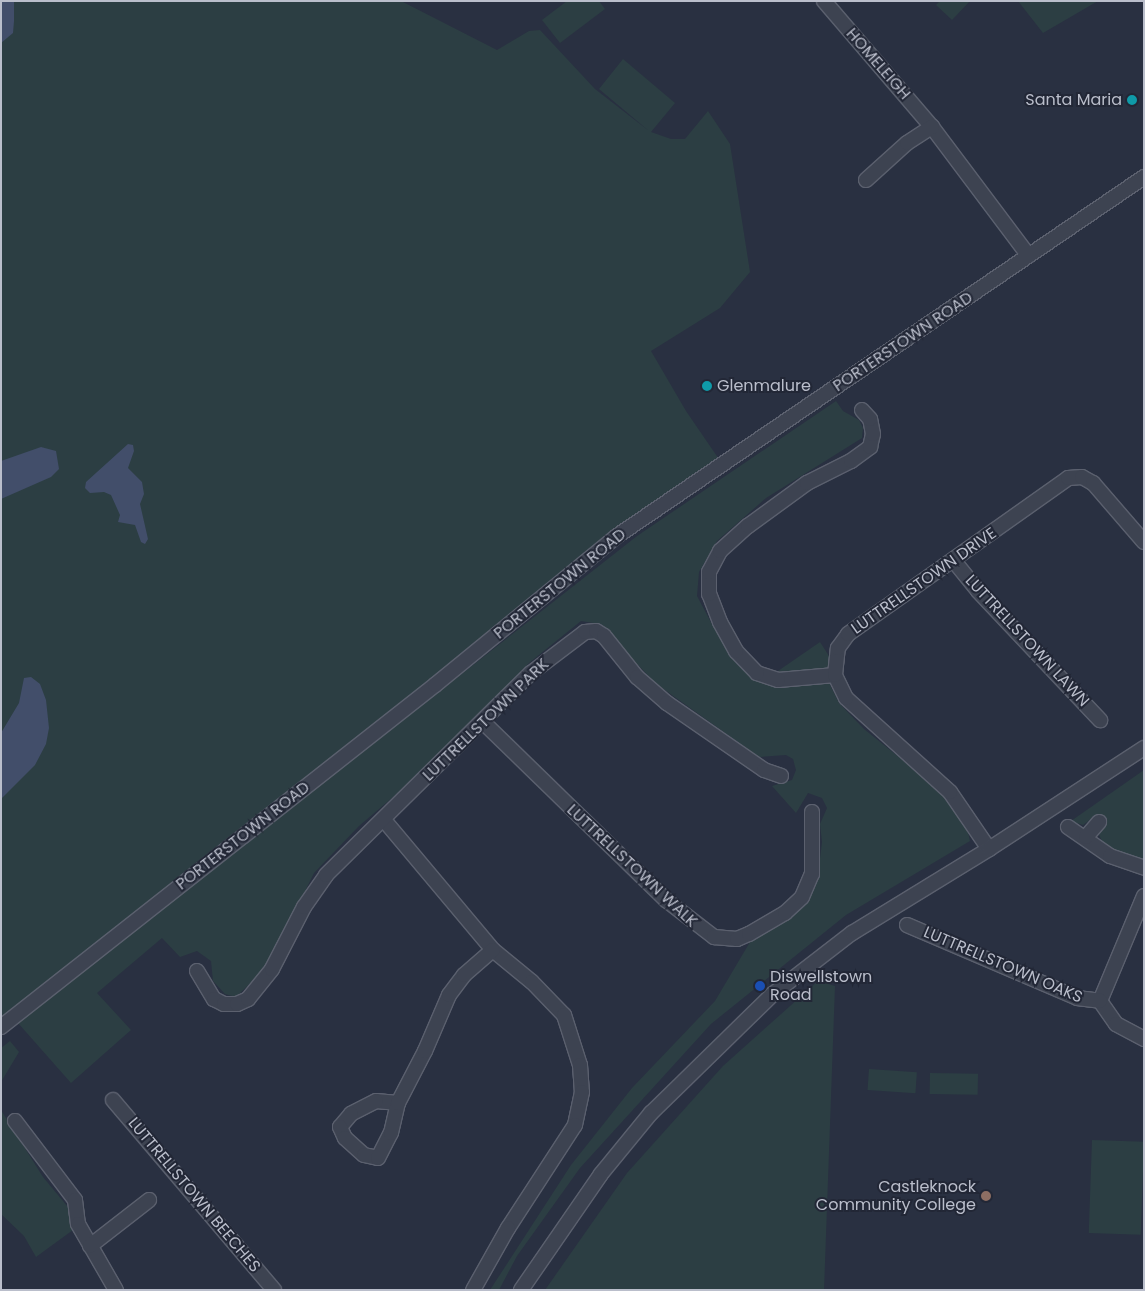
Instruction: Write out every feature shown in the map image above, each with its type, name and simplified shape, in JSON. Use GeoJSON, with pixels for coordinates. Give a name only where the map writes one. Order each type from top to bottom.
{"type":"FeatureCollection","features":[{"type":"Feature","properties":{"kind":"street","name":"HOMELEIGH"},"geometry":{"type":"LineString","coordinates":[[824,1],[932,126],[1030,256]]}},
{"type":"Feature","properties":{"kind":"street"},"geometry":{"type":"LineString","coordinates":[[866,180],[907,143],[932,126]]}},
{"type":"Feature","properties":{"kind":"street","name":"PORTERSTOWN ROAD"},"geometry":{"type":"LineString","coordinates":[[1,1027],[435,685],[617,536],[1144,177]]}},
{"type":"Feature","properties":{"kind":"street"},"geometry":{"type":"LineString","coordinates":[[862,410],[870,419],[874,434],[870,447],[851,461],[807,483],[748,526],[720,551],[709,572],[709,594],[720,622],[736,652],[757,673],[778,680],[835,675],[851,703],[950,792],[989,849]]}},
{"type":"Feature","properties":{"kind":"street","name":"LUTTRELLSTOWN DRIVE"},"geometry":{"type":"LineString","coordinates":[[835,675],[838,648],[848,634],[1073,477],[1093,483],[1144,542]]}},
{"type":"Feature","properties":{"kind":"street","name":"LUTTRELLSTOWN LAWN"},"geometry":{"type":"LineString","coordinates":[[954,561],[978,592],[1100,720]]}},
{"type":"Feature","properties":{"kind":"street","name":"LUTTRELLSTOWN PARK"},"geometry":{"type":"LineString","coordinates":[[197,972],[206,989],[219,1002],[237,1004],[248,999],[272,970],[314,890],[352,846],[384,820],[531,673],[585,632],[596,631],[604,636],[637,677],[667,703],[764,770],[781,776]]}},
{"type":"Feature","properties":{"kind":"street","name":"LUTTRELLSTOWN WALK"},"geometry":{"type":"LineString","coordinates":[[483,722],[600,839],[666,900],[714,937],[737,939],[749,934],[785,913],[802,897],[812,874],[812,812]]}},
{"type":"Feature","properties":{"kind":"street"},"geometry":{"type":"LineString","coordinates":[[521,1290],[631,1137],[739,1024],[852,932],[989,849],[1144,748]]}},
{"type":"Feature","properties":{"kind":"street"},"geometry":{"type":"LineString","coordinates":[[384,820],[493,950],[532,982],[564,1015],[577,1051],[582,1092],[575,1125],[508,1228],[473,1290]]}},
{"type":"Feature","properties":{"kind":"street"},"geometry":{"type":"LineString","coordinates":[[1086,837],[1099,822]]}},
{"type":"Feature","properties":{"kind":"street"},"geometry":{"type":"LineString","coordinates":[[1068,827],[1086,837],[1110,856],[1144,868]]}},
{"type":"Feature","properties":{"kind":"street"},"geometry":{"type":"LineString","coordinates":[[1144,896],[1100,1001],[1116,1024],[1144,1039]]}},
{"type":"Feature","properties":{"kind":"street","name":"LUTTRELLSTOWN OAKS"},"geometry":{"type":"LineString","coordinates":[[907,925],[1077,998],[1100,1001]]}},
{"type":"Feature","properties":{"kind":"street"},"geometry":{"type":"LineString","coordinates":[[398,1103],[376,1101],[351,1114],[340,1127],[345,1138],[364,1155],[378,1158],[392,1133],[398,1103],[426,1051],[449,995],[464,975],[493,950]]}},
{"type":"Feature","properties":{"kind":"street","name":"LUTTRELLSTOWN BEECHES"},"geometry":{"type":"LineString","coordinates":[[113,1100],[274,1290]]}},
{"type":"Feature","properties":{"kind":"street"},"geometry":{"type":"LineString","coordinates":[[15,1121],[75,1200],[78,1208],[78,1224],[116,1290]]}},
{"type":"Feature","properties":{"kind":"street"},"geometry":{"type":"LineString","coordinates":[[90,1246],[149,1200]]}},
{"type":"Feature","properties":{"kind":"shaded area"},"geometry":{"type":"Polygon","coordinates":[[[1,1],[401,1],[497,50],[529,31],[540,30],[595,89],[649,131],[599,89],[623,59],[675,103],[651,132],[671,139],[685,139],[708,111],[730,144],[750,272],[720,308],[651,351],[686,411],[723,465],[617,536],[1,1022],[1,1]]]}},
{"type":"Feature","properties":{"kind":"shaded area"},"geometry":{"type":"Polygon","coordinates":[[[567,1],[599,1],[605,9],[560,43],[542,20],[567,1]]]}},
{"type":"Feature","properties":{"kind":"shaded area"},"geometry":{"type":"Polygon","coordinates":[[[940,1],[970,1],[952,20],[936,5],[940,1]]]}},
{"type":"Feature","properties":{"kind":"shaded area"},"geometry":{"type":"Polygon","coordinates":[[[1018,1],[1098,1],[1043,33],[1018,1]]]}},
{"type":"Feature","properties":{"kind":"shaded area"},"geometry":{"type":"Polygon","coordinates":[[[836,401],[843,411],[859,420],[863,428],[862,438],[766,498],[717,541],[699,572],[697,596],[713,626],[749,673],[762,682],[820,642],[829,656],[830,685],[839,703],[864,729],[940,790],[967,828],[970,841],[846,915],[711,1024],[580,1168],[517,1256],[499,1290],[490,1290],[571,1165],[632,1088],[715,1001],[750,942],[794,913],[818,875],[822,842],[820,824],[827,808],[822,798],[808,793],[796,813],[772,786],[792,780],[796,770],[793,759],[786,755],[759,757],[655,683],[600,624],[581,621],[529,663],[426,769],[359,826],[314,873],[268,966],[236,997],[225,994],[213,981],[211,961],[197,951],[180,957],[162,938],[97,993],[131,1030],[71,1083],[18,1023],[637,536],[836,401]]]}},
{"type":"Feature","properties":{"kind":"shaded area"},"geometry":{"type":"Polygon","coordinates":[[[1144,770],[1144,861],[1122,855],[1104,845],[1099,835],[1104,825],[1095,816],[1083,825],[1071,821],[1144,770]]]}},
{"type":"Feature","properties":{"kind":"shaded area"},"geometry":{"type":"Polygon","coordinates":[[[818,981],[835,986],[824,1290],[545,1290],[627,1173],[723,1066],[818,981]]]}},
{"type":"Feature","properties":{"kind":"shaded area"},"geometry":{"type":"Polygon","coordinates":[[[10,1041],[19,1052],[1,1082],[1,1048],[10,1041]]]}},
{"type":"Feature","properties":{"kind":"shaded area"},"geometry":{"type":"Polygon","coordinates":[[[869,1069],[917,1072],[915,1093],[868,1090],[869,1069]]]}},
{"type":"Feature","properties":{"kind":"shaded area"},"geometry":{"type":"Polygon","coordinates":[[[930,1073],[978,1074],[978,1095],[930,1094],[930,1073]]]}},
{"type":"Feature","properties":{"kind":"shaded area"},"geometry":{"type":"Polygon","coordinates":[[[1,1110],[43,1177],[73,1213],[73,1230],[36,1257],[24,1236],[1,1214],[1,1110]]]}},
{"type":"Feature","properties":{"kind":"shaded area"},"geometry":{"type":"Polygon","coordinates":[[[1092,1140],[1144,1142],[1141,1235],[1089,1233],[1092,1140]]]}},
{"type":"Feature","properties":{"kind":"water"},"geometry":{"type":"Polygon","coordinates":[[[1,1],[14,1],[14,21],[13,33],[1,43],[1,1]]]}},
{"type":"Feature","properties":{"kind":"water"},"geometry":{"type":"Polygon","coordinates":[[[128,444],[133,445],[134,451],[128,468],[142,482],[144,494],[140,504],[148,539],[145,544],[141,542],[135,525],[118,522],[120,515],[111,495],[104,492],[90,493],[85,488],[86,482],[128,444]]]}},
{"type":"Feature","properties":{"kind":"water"},"geometry":{"type":"Polygon","coordinates":[[[41,447],[56,451],[59,469],[51,477],[1,499],[1,461],[41,447]]]}},
{"type":"Feature","properties":{"kind":"water"},"geometry":{"type":"Polygon","coordinates":[[[31,677],[40,684],[46,700],[49,728],[46,744],[35,765],[1,799],[1,733],[19,703],[24,678],[31,677]]]}},
{"type":"Feature","properties":{"kind":"place","name":"Santa Maria"},"geometry":{"type":"Point","coordinates":[1132,100]}},
{"type":"Feature","properties":{"kind":"place","name":"Glenmalure"},"geometry":{"type":"Point","coordinates":[707,386]}},
{"type":"Feature","properties":{"kind":"place","name":"Diswellstown Road"},"geometry":{"type":"Point","coordinates":[760,986]}},
{"type":"Feature","properties":{"kind":"place","name":"Castleknock Community College"},"geometry":{"type":"Point","coordinates":[986,1196]}}]}
